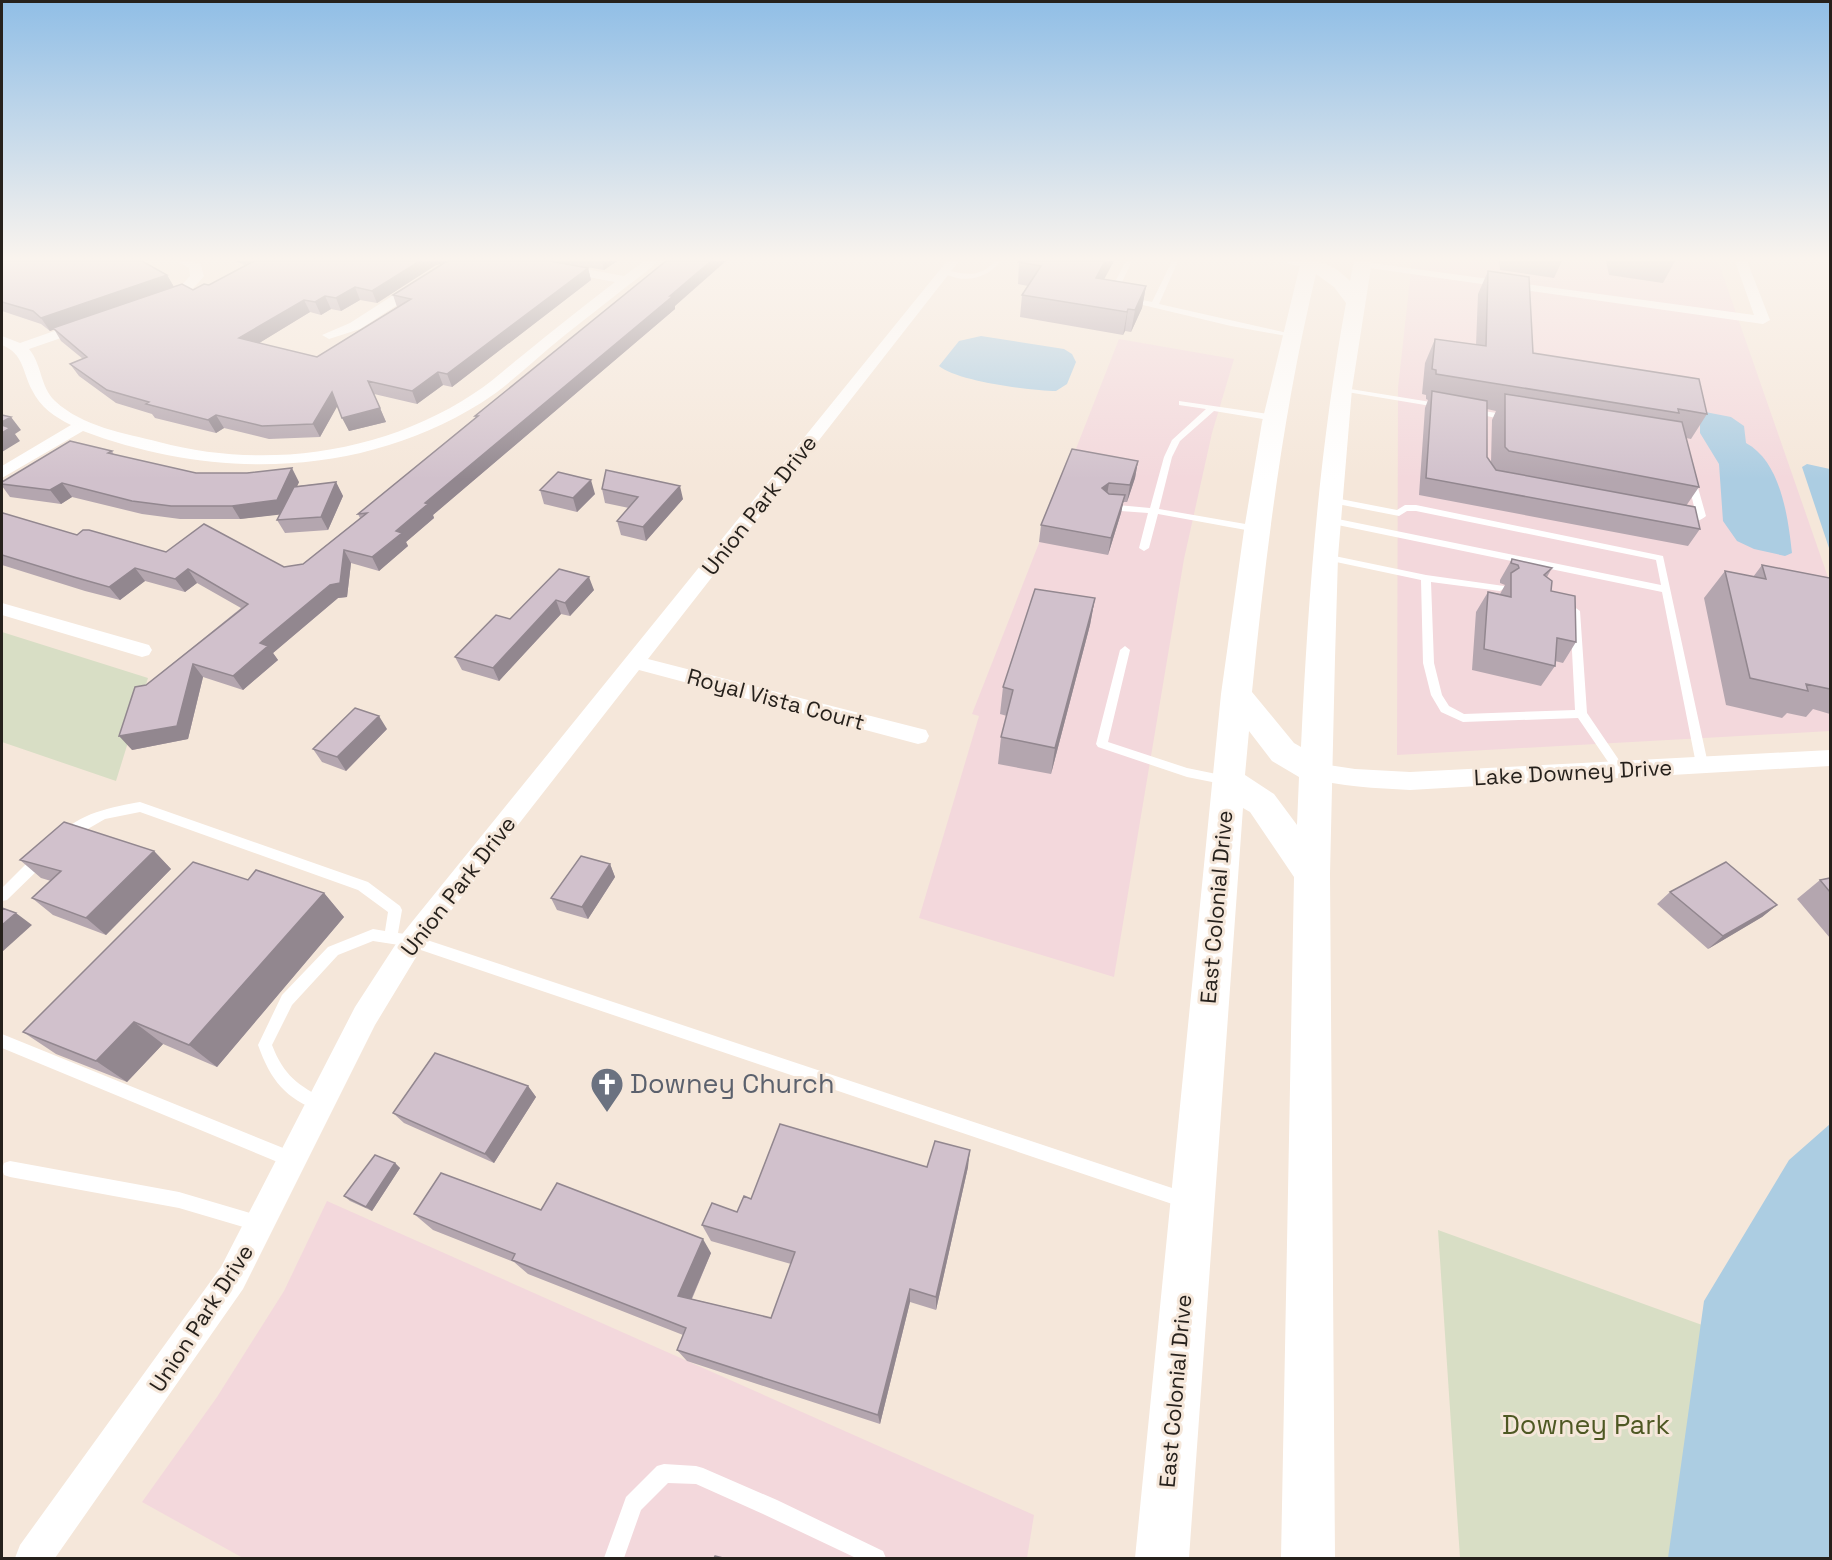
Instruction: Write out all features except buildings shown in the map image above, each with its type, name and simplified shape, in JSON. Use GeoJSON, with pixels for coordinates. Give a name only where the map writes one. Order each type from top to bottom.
{"type":"FeatureCollection","features":[{"type":"Feature","properties":{"kind":"highway"},"geometry":{"type":"LineString","coordinates":[[1308,1558],[1312,874],[1315,771],[1325,557],[1341,389],[1350,334]]}},
{"type":"Feature","properties":{"kind":"highway","name":"East Colonial Drive"},"geometry":{"type":"LineString","coordinates":[[1162,1558],[1236,694],[1257,529],[1275,418],[1292,335]]}},
{"type":"Feature","properties":{"kind":"highway"},"geometry":{"type":"LineString","coordinates":[[1236,694],[1283,752],[1315,771]]}},
{"type":"Feature","properties":{"kind":"highway"},"geometry":{"type":"LineString","coordinates":[[1227,780],[1262,803],[1312,874]]}},
{"type":"Feature","properties":{"kind":"street"},"geometry":{"type":"LineString","coordinates":[[2,340],[21,347],[60,334]]}},
{"type":"Feature","properties":{"kind":"street"},"geometry":{"type":"LineString","coordinates":[[21,347],[33,368],[40,391],[57,410],[82,425],[152,447],[204,459],[264,462],[313,458],[371,447],[424,427],[474,401],[558,334]]}},
{"type":"Feature","properties":{"kind":"street","name":"Union Park Drive"},"geometry":{"type":"LineString","coordinates":[[33,1558],[232,1278],[294,1161],[402,940],[634,662],[894,334]]}},
{"type":"Feature","properties":{"kind":"street"},"geometry":{"type":"LineString","coordinates":[[2,473],[82,425]]}},
{"type":"Feature","properties":{"kind":"street"},"geometry":{"type":"LineString","coordinates":[[2,609],[142,650]]}},
{"type":"Feature","properties":{"kind":"street","name":"Royal Vista Court"},"geometry":{"type":"LineString","coordinates":[[634,662],[918,736]]}},
{"type":"Feature","properties":{"kind":"street","name":"Lake Downey Drive"},"geometry":{"type":"LineString","coordinates":[[1315,771],[1355,778],[1410,781],[1830,758]]}},
{"type":"Feature","properties":{"kind":"lane"},"geometry":{"type":"LineString","coordinates":[[1285,334],[1292,335]]}},
{"type":"Feature","properties":{"kind":"lane"},"geometry":{"type":"LineString","coordinates":[[1341,389],[1454,408]]}},
{"type":"Feature","properties":{"kind":"lane"},"geometry":{"type":"LineString","coordinates":[[1182,402],[1275,418]]}},
{"type":"Feature","properties":{"kind":"lane"},"geometry":{"type":"LineString","coordinates":[[1144,548],[1168,457],[1176,440],[1212,408]]}},
{"type":"Feature","properties":{"kind":"lane"},"geometry":{"type":"LineString","coordinates":[[1465,410],[1486,418],[1521,419]]}},
{"type":"Feature","properties":{"kind":"lane"},"geometry":{"type":"LineString","coordinates":[[1671,517],[1694,520],[1701,516],[1687,464]]}},
{"type":"Feature","properties":{"kind":"lane"},"geometry":{"type":"LineString","coordinates":[[1106,507],[1154,511],[1257,529]]}},
{"type":"Feature","properties":{"kind":"lane"},"geometry":{"type":"LineString","coordinates":[[1398,534],[1400,513],[1405,508],[1416,508],[1656,556],[1662,561],[1702,764]]}},
{"type":"Feature","properties":{"kind":"lane"},"geometry":{"type":"LineString","coordinates":[[1329,510],[1400,513]]}},
{"type":"Feature","properties":{"kind":"lane"},"geometry":{"type":"LineString","coordinates":[[1329,510],[1398,534],[1667,590]]}},
{"type":"Feature","properties":{"kind":"lane"},"geometry":{"type":"LineString","coordinates":[[1325,557],[1426,578],[1500,588]]}},
{"type":"Feature","properties":{"kind":"lane"},"geometry":{"type":"LineString","coordinates":[[1426,578],[1427,628],[1432,684],[1443,706],[1463,718],[1581,714]]}},
{"type":"Feature","properties":{"kind":"lane"},"geometry":{"type":"LineString","coordinates":[[1555,600],[1575,611],[1581,714],[1619,769]]}},
{"type":"Feature","properties":{"kind":"lane"},"geometry":{"type":"LineString","coordinates":[[1125,650],[1102,744],[1187,772],[1227,780]]}},
{"type":"Feature","properties":{"kind":"lane"},"geometry":{"type":"LineString","coordinates":[[2,897],[51,849],[78,827],[109,811],[140,807],[363,886],[395,910],[402,940]]}},
{"type":"Feature","properties":{"kind":"lane"},"geometry":{"type":"LineString","coordinates":[[321,1105],[292,1090],[274,1072],[265,1046],[287,1000],[333,951],[373,935],[402,940],[1191,1202]]}},
{"type":"Feature","properties":{"kind":"lane"},"geometry":{"type":"LineString","coordinates":[[2,1041],[294,1161]]}},
{"type":"Feature","properties":{"kind":"lane"},"geometry":{"type":"LineString","coordinates":[[10,1169],[179,1200],[261,1224]]}},
{"type":"Feature","properties":{"kind":"lane"},"geometry":{"type":"LineString","coordinates":[[614,1558],[633,1504],[664,1473],[696,1475],[770,1507],[876,1558]]}},
{"type":"Feature","properties":{"kind":"shaded area"},"geometry":{"type":"Polygon","coordinates":[[[1404,334],[1743,334],[1830,583],[1830,731],[1397,755],[1398,388],[1404,334]]]}},
{"type":"Feature","properties":{"kind":"shaded area"},"geometry":{"type":"Polygon","coordinates":[[[1119,339],[1234,359],[1212,433],[1184,559],[1114,977],[919,918],[979,716],[972,714],[1119,339]]]}},
{"type":"Feature","properties":{"kind":"shaded area"},"geometry":{"type":"Polygon","coordinates":[[[327,1201],[1034,1515],[1027,1558],[243,1558],[142,1502],[217,1397],[284,1291],[327,1201]]]}},
{"type":"Feature","properties":{"kind":"green space"},"geometry":{"type":"Polygon","coordinates":[[[2,632],[148,678],[116,781],[2,742],[2,632]]]}},
{"type":"Feature","properties":{"kind":"green space","name":"Downey Park"},"geometry":{"type":"Polygon","coordinates":[[[1438,1230],[1830,1371],[1830,1558],[1460,1558],[1438,1230]]]}},
{"type":"Feature","properties":{"kind":"water"},"geometry":{"type":"Polygon","coordinates":[[[981,336],[1064,349],[1072,354],[1076,362],[1067,384],[1056,391],[977,381],[939,366],[959,341],[981,336]]]}},
{"type":"Feature","properties":{"kind":"water"},"geometry":{"type":"Polygon","coordinates":[[[1700,411],[1731,417],[1744,426],[1746,443],[1767,463],[1781,492],[1792,553],[1785,556],[1754,549],[1737,541],[1723,521],[1719,464],[1700,433],[1700,411]]]}},
{"type":"Feature","properties":{"kind":"water"},"geometry":{"type":"Polygon","coordinates":[[[1807,464],[1830,469],[1830,551],[1802,467],[1807,464]]]}},
{"type":"Feature","properties":{"kind":"water"},"geometry":{"type":"Polygon","coordinates":[[[1830,1124],[1830,1558],[1668,1558],[1704,1301],[1789,1160],[1830,1124]]]}},
{"type":"Feature","properties":{"kind":"place","name":"Downey Church"},"geometry":{"type":"Point","coordinates":[607,1113]}}]}
